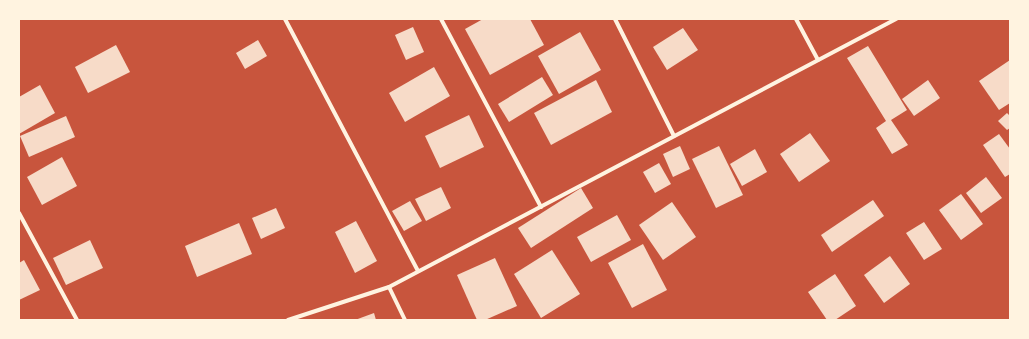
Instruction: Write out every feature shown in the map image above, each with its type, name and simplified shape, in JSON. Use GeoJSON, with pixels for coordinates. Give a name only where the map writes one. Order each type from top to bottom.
{"type":"FeatureCollection","features":[{"type":"Feature","properties":{"kind":"street"},"geometry":{"type":"LineString","coordinates":[[285,19],[418,272]]}},
{"type":"Feature","properties":{"kind":"street"},"geometry":{"type":"LineString","coordinates":[[441,19],[541,207]]}},
{"type":"Feature","properties":{"kind":"street"},"geometry":{"type":"LineString","coordinates":[[615,19],[674,136]]}},
{"type":"Feature","properties":{"kind":"street"},"geometry":{"type":"LineString","coordinates":[[796,19],[818,60]]}},
{"type":"Feature","properties":{"kind":"street"},"geometry":{"type":"LineString","coordinates":[[288,320],[389,287],[896,19]]}},
{"type":"Feature","properties":{"kind":"street"},"geometry":{"type":"LineString","coordinates":[[19,212],[77,320]]}},
{"type":"Feature","properties":{"kind":"street"},"geometry":{"type":"LineString","coordinates":[[389,287],[405,320]]}},
{"type":"Feature","properties":{"kind":"building"},"geometry":{"type":"Polygon","coordinates":[[[483,19],[530,19],[544,45],[490,75],[465,29],[483,19]]]}},
{"type":"Feature","properties":{"kind":"building"},"geometry":{"type":"Polygon","coordinates":[[[413,27],[424,52],[406,60],[395,35],[413,27]]]}},
{"type":"Feature","properties":{"kind":"building"},"geometry":{"type":"Polygon","coordinates":[[[683,28],[698,50],[667,70],[653,47],[683,28]]]}},
{"type":"Feature","properties":{"kind":"building"},"geometry":{"type":"Polygon","coordinates":[[[580,32],[601,70],[559,94],[538,56],[580,32]]]}},
{"type":"Feature","properties":{"kind":"building"},"geometry":{"type":"Polygon","coordinates":[[[258,40],[267,56],[245,69],[236,53],[258,40]]]}},
{"type":"Feature","properties":{"kind":"building"},"geometry":{"type":"Polygon","coordinates":[[[116,45],[130,72],[88,93],[75,67],[116,45]]]}},
{"type":"Feature","properties":{"kind":"building"},"geometry":{"type":"Polygon","coordinates":[[[868,46],[907,110],[891,120],[908,145],[892,154],[876,128],[886,121],[847,58],[868,46]]]}},
{"type":"Feature","properties":{"kind":"building"},"geometry":{"type":"Polygon","coordinates":[[[1010,60],[1010,103],[999,110],[979,81],[1010,60]]]}},
{"type":"Feature","properties":{"kind":"building"},"geometry":{"type":"Polygon","coordinates":[[[434,67],[450,96],[405,122],[389,93],[434,67]]]}},
{"type":"Feature","properties":{"kind":"building"},"geometry":{"type":"Polygon","coordinates":[[[542,77],[553,95],[509,122],[498,104],[542,77]]]}},
{"type":"Feature","properties":{"kind":"building"},"geometry":{"type":"Polygon","coordinates":[[[596,80],[612,112],[551,145],[534,113],[596,80]]]}},
{"type":"Feature","properties":{"kind":"building"},"geometry":{"type":"Polygon","coordinates":[[[928,80],[940,98],[914,116],[902,99],[928,80]]]}},
{"type":"Feature","properties":{"kind":"building"},"geometry":{"type":"Polygon","coordinates":[[[40,85],[55,113],[19,134],[19,97],[40,85]]]}},
{"type":"Feature","properties":{"kind":"building"},"geometry":{"type":"Polygon","coordinates":[[[1007,113],[1010,116],[1010,128],[1007,130],[998,121],[1007,113]]]}},
{"type":"Feature","properties":{"kind":"building"},"geometry":{"type":"Polygon","coordinates":[[[469,115],[484,147],[440,168],[425,136],[469,115]]]}},
{"type":"Feature","properties":{"kind":"building"},"geometry":{"type":"Polygon","coordinates":[[[66,116],[75,137],[29,157],[20,136],[66,116]]]}},
{"type":"Feature","properties":{"kind":"building"},"geometry":{"type":"Polygon","coordinates":[[[810,133],[830,161],[799,182],[780,154],[810,133]]]}},
{"type":"Feature","properties":{"kind":"building"},"geometry":{"type":"Polygon","coordinates":[[[999,134],[1010,149],[1010,174],[1005,177],[983,145],[999,134]]]}},
{"type":"Feature","properties":{"kind":"building"},"geometry":{"type":"Polygon","coordinates":[[[680,146],[690,169],[673,177],[663,154],[680,146]]]}},
{"type":"Feature","properties":{"kind":"building"},"geometry":{"type":"Polygon","coordinates":[[[719,146],[743,195],[716,208],[692,159],[719,146]]]}},
{"type":"Feature","properties":{"kind":"building"},"geometry":{"type":"Polygon","coordinates":[[[755,149],[767,172],[742,186],[730,164],[755,149]]]}},
{"type":"Feature","properties":{"kind":"building"},"geometry":{"type":"Polygon","coordinates":[[[62,157],[77,186],[42,205],[27,177],[62,157]]]}},
{"type":"Feature","properties":{"kind":"building"},"geometry":{"type":"Polygon","coordinates":[[[659,163],[671,184],[655,193],[643,172],[659,163]]]}},
{"type":"Feature","properties":{"kind":"building"},"geometry":{"type":"Polygon","coordinates":[[[986,177],[1002,198],[981,213],[966,193],[986,177]]]}},
{"type":"Feature","properties":{"kind":"building"},"geometry":{"type":"Polygon","coordinates":[[[441,187],[451,208],[426,221],[415,199],[441,187]]]}},
{"type":"Feature","properties":{"kind":"building"},"geometry":{"type":"Polygon","coordinates":[[[581,188],[593,208],[531,248],[518,228],[581,188]]]}},
{"type":"Feature","properties":{"kind":"building"},"geometry":{"type":"Polygon","coordinates":[[[961,194],[983,224],[961,240],[939,210],[961,194]]]}},
{"type":"Feature","properties":{"kind":"building"},"geometry":{"type":"Polygon","coordinates":[[[873,200],[884,216],[832,252],[821,235],[873,200]]]}},
{"type":"Feature","properties":{"kind":"building"},"geometry":{"type":"Polygon","coordinates":[[[410,201],[422,221],[404,231],[392,211],[410,201]]]}},
{"type":"Feature","properties":{"kind":"building"},"geometry":{"type":"Polygon","coordinates":[[[672,202],[696,237],[663,260],[639,225],[672,202]]]}},
{"type":"Feature","properties":{"kind":"building"},"geometry":{"type":"Polygon","coordinates":[[[276,208],[285,228],[261,239],[252,218],[276,208]]]}},
{"type":"Feature","properties":{"kind":"building"},"geometry":{"type":"Polygon","coordinates":[[[617,215],[631,240],[591,262],[577,237],[617,215]]]}},
{"type":"Feature","properties":{"kind":"building"},"geometry":{"type":"Polygon","coordinates":[[[356,221],[377,261],[355,273],[335,232],[356,221]]]}},
{"type":"Feature","properties":{"kind":"building"},"geometry":{"type":"Polygon","coordinates":[[[924,222],[942,249],[924,260],[906,233],[924,222]]]}},
{"type":"Feature","properties":{"kind":"building"},"geometry":{"type":"Polygon","coordinates":[[[239,223],[252,254],[197,277],[185,246],[239,223]]]}},
{"type":"Feature","properties":{"kind":"building"},"geometry":{"type":"Polygon","coordinates":[[[90,240],[103,268],[66,285],[53,258],[90,240]]]}},
{"type":"Feature","properties":{"kind":"building"},"geometry":{"type":"Polygon","coordinates":[[[643,244],[667,290],[632,308],[608,263],[643,244]]]}},
{"type":"Feature","properties":{"kind":"building"},"geometry":{"type":"Polygon","coordinates":[[[552,250],[580,294],[541,318],[514,274],[552,250]]]}},
{"type":"Feature","properties":{"kind":"building"},"geometry":{"type":"Polygon","coordinates":[[[890,256],[910,284],[884,303],[864,275],[890,256]]]}},
{"type":"Feature","properties":{"kind":"building"},"geometry":{"type":"Polygon","coordinates":[[[495,258],[517,306],[485,320],[477,320],[457,275],[495,258]]]}},
{"type":"Feature","properties":{"kind":"building"},"geometry":{"type":"Polygon","coordinates":[[[24,260],[40,290],[19,300],[19,263],[24,260]]]}},
{"type":"Feature","properties":{"kind":"building"},"geometry":{"type":"Polygon","coordinates":[[[835,274],[856,306],[835,320],[827,320],[808,292],[835,274]]]}},
{"type":"Feature","properties":{"kind":"building"},"geometry":{"type":"Polygon","coordinates":[[[374,313],[376,320],[355,320],[374,313]]]}}]}
